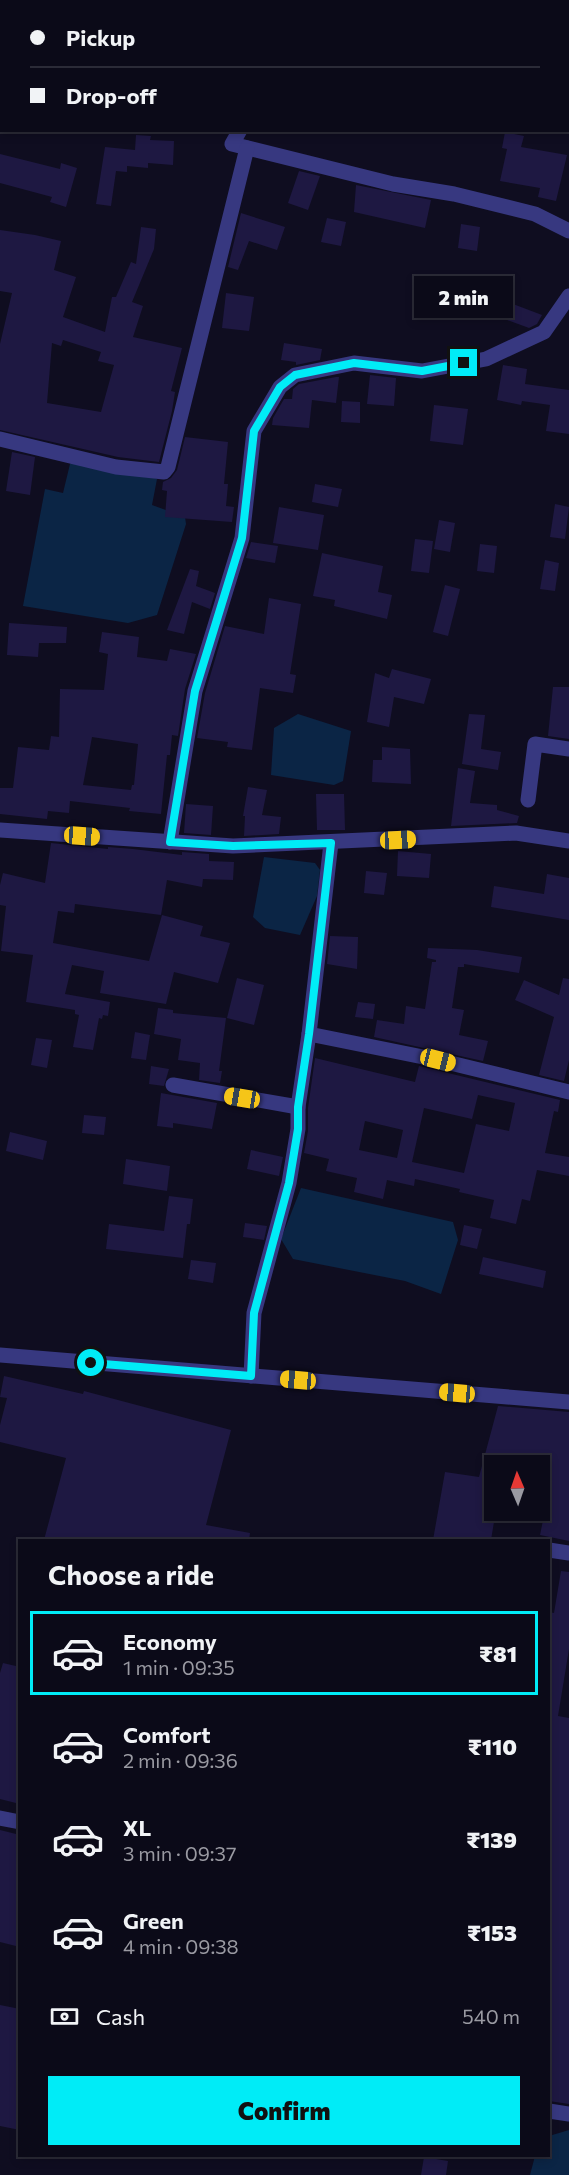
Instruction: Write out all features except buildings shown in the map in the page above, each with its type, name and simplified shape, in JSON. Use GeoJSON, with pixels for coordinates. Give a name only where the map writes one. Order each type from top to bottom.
{"type":"FeatureCollection","features":[{"type":"Feature","properties":{"kind":"street"},"geometry":{"type":"LineString","coordinates":[[239,132],[232,144],[393,184],[454,194],[535,214],[569,231]]}},
{"type":"Feature","properties":{"kind":"street"},"geometry":{"type":"LineString","coordinates":[[0,439],[116,467],[164,472],[168,467],[247,148]]}},
{"type":"Feature","properties":{"kind":"street"},"geometry":{"type":"LineString","coordinates":[[170,842],[195,691],[242,538],[254,431],[280,387],[295,375],[354,363],[422,371],[486,359],[544,332],[569,296]]}},
{"type":"Feature","properties":{"kind":"street"},"geometry":{"type":"LineString","coordinates":[[528,800],[535,744],[569,749]]}},
{"type":"Feature","properties":{"kind":"street"},"geometry":{"type":"LineString","coordinates":[[0,830],[233,846],[516,833],[569,841]]}},
{"type":"Feature","properties":{"kind":"street"},"geometry":{"type":"LineString","coordinates":[[251,1376],[254,1313],[289,1183],[298,1129],[298,1107],[309,1034],[331,843]]}},
{"type":"Feature","properties":{"kind":"street"},"geometry":{"type":"LineString","coordinates":[[309,1034],[438,1060],[569,1092]]}},
{"type":"Feature","properties":{"kind":"street"},"geometry":{"type":"LineString","coordinates":[[173,1085],[298,1107]]}},
{"type":"Feature","properties":{"kind":"street"},"geometry":{"type":"LineString","coordinates":[[0,1355],[569,1402]]}},
{"type":"Feature","properties":{"kind":"street"},"geometry":{"type":"LineString","coordinates":[[550,1550],[569,1553]]}},
{"type":"Feature","properties":{"kind":"street"},"geometry":{"type":"LineString","coordinates":[[0,1818],[18,1822]]}},
{"type":"Feature","properties":{"kind":"street"},"geometry":{"type":"LineString","coordinates":[[550,2111],[569,2114]]}},
{"type":"Feature","properties":{"kind":"water"},"geometry":{"type":"Polygon","coordinates":[[[81,453],[157,479],[152,505],[185,517],[186,524],[157,615],[128,623],[23,606],[45,489],[63,493],[70,464],[81,453]]]}},
{"type":"Feature","properties":{"kind":"water"},"geometry":{"type":"Polygon","coordinates":[[[298,714],[351,731],[343,781],[334,785],[271,775],[274,728],[298,714]]]}},
{"type":"Feature","properties":{"kind":"water"},"geometry":{"type":"Polygon","coordinates":[[[264,857],[315,863],[320,870],[317,896],[300,935],[265,928],[253,917],[264,857]]]}},
{"type":"Feature","properties":{"kind":"water"},"geometry":{"type":"Polygon","coordinates":[[[301,1188],[453,1222],[458,1240],[441,1294],[405,1281],[293,1259],[281,1239],[301,1188]]]}},
{"type":"Feature","properties":{"kind":"water"},"geometry":{"type":"Polygon","coordinates":[[[569,2130],[569,2175],[530,2175],[535,2157],[550,2157],[550,2136],[569,2130]]]}},
{"type":"Feature","properties":{"kind":"route"},"geometry":{"type":"LineString","coordinates":[[91,1363],[251,1376],[254,1313],[289,1183],[298,1129],[298,1107],[309,1034],[331,843],[233,846],[170,842],[195,691],[242,538],[254,431],[280,387],[295,375],[354,363],[422,371],[464,363]]}}]}
